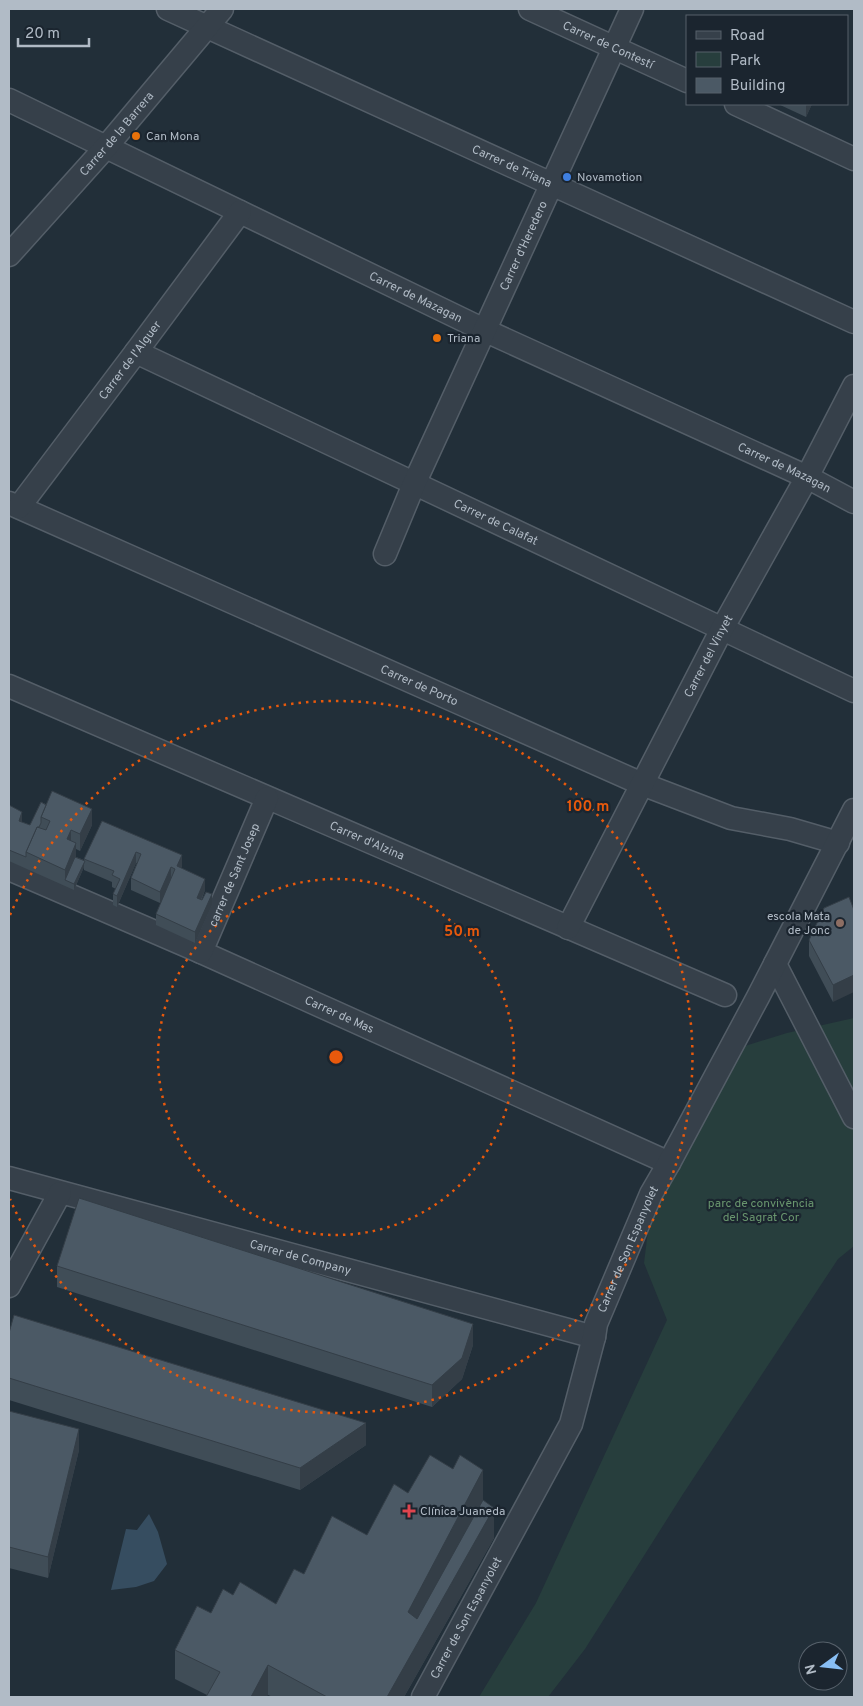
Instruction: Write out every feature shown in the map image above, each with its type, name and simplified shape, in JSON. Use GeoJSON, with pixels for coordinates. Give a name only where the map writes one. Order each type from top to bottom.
{"type":"FeatureCollection","features":[{"type":"Feature","properties":{"kind":"street","name":"Carrer de Triana"},"geometry":{"type":"LineString","coordinates":[[168,9],[854,322]]}},
{"type":"Feature","properties":{"kind":"street","name":"Carrer de la Barrera"},"geometry":{"type":"LineString","coordinates":[[9,255],[106,147],[222,9]]}},
{"type":"Feature","properties":{"kind":"street","name":"Carrer de Contestí"},"geometry":{"type":"LineString","coordinates":[[530,9],[686,81]]}},
{"type":"Feature","properties":{"kind":"street","name":"Carrer d'Heredero"},"geometry":{"type":"LineString","coordinates":[[414,484],[632,9]]}},
{"type":"Feature","properties":{"kind":"street","name":"Carrer de Mazagan"},"geometry":{"type":"LineString","coordinates":[[9,100],[484,330],[807,478],[854,502]]}},
{"type":"Feature","properties":{"kind":"street"},"geometry":{"type":"LineString","coordinates":[[738,105],[854,158]]}},
{"type":"Feature","properties":{"kind":"street","name":"Carrer de l'Alguer"},"geometry":{"type":"LineString","coordinates":[[14,505],[136,352],[240,212]]}},
{"type":"Feature","properties":{"kind":"street","name":"Carrer de Calafat"},"geometry":{"type":"LineString","coordinates":[[136,352],[854,691]]}},
{"type":"Feature","properties":{"kind":"street","name":"Carrer del Vinyet"},"geometry":{"type":"LineString","coordinates":[[568,928],[722,629],[807,478],[854,386]]}},
{"type":"Feature","properties":{"kind":"street"},"geometry":{"type":"LineString","coordinates":[[385,554],[414,484]]}},
{"type":"Feature","properties":{"kind":"street","name":"Carrer de Porto"},"geometry":{"type":"LineString","coordinates":[[14,505],[642,784],[731,818],[790,829],[838,843]]}},
{"type":"Feature","properties":{"kind":"street","name":"Carrer d'Alzina"},"geometry":{"type":"LineString","coordinates":[[9,686],[725,995]]}},
{"type":"Feature","properties":{"kind":"street","name":"carrer de Sant Josep"},"geometry":{"type":"LineString","coordinates":[[201,952],[267,798]]}},
{"type":"Feature","properties":{"kind":"street","name":"Carrer de Son Espanyolet"},"geometry":{"type":"LineString","coordinates":[[423,1697],[571,1424],[596,1324],[651,1194],[775,964],[854,810]]}},
{"type":"Feature","properties":{"kind":"street","name":"Carrer de Mas"},"geometry":{"type":"LineString","coordinates":[[9,869],[201,952],[669,1163]]}},
{"type":"Feature","properties":{"kind":"street"},"geometry":{"type":"LineString","coordinates":[[775,964],[854,1117]]}},
{"type":"Feature","properties":{"kind":"street","name":"Carrer de Company"},"geometry":{"type":"LineString","coordinates":[[9,1178],[594,1337]]}},
{"type":"Feature","properties":{"kind":"street"},"geometry":{"type":"LineString","coordinates":[[9,1286],[60,1193]]}},
{"type":"Feature","properties":{"kind":"green space","name":"parc de convivència del Sagrat Cor"},"geometry":{"type":"Polygon","coordinates":[[[854,1018],[854,1246],[838,1259],[683,1494],[585,1649],[548,1697],[479,1697],[536,1603],[667,1320],[644,1263],[649,1223],[745,1046],[787,1033],[854,1018]]]}},
{"type":"Feature","properties":{"kind":"water"},"geometry":{"type":"Polygon","coordinates":[[[149,1514],[158,1532],[167,1564],[154,1581],[136,1587],[111,1590],[126,1529],[137,1530],[149,1514]]]}},
{"type":"Feature","properties":{"kind":"building"},"geometry":{"type":"Polygon","coordinates":[[[52,791],[92,809],[80,834],[71,830],[67,839],[76,843],[65,870],[26,852],[37,827],[46,830],[50,821],[41,817],[52,791]]]}},
{"type":"Feature","properties":{"kind":"building"},"geometry":{"type":"Polygon","coordinates":[[[41,802],[46,805],[41,817],[41,823],[37,827],[26,852],[26,857],[9,850],[9,805],[22,812],[19,821],[30,825],[41,802]]]}},
{"type":"Feature","properties":{"kind":"building"},"geometry":{"type":"Polygon","coordinates":[[[102,821],[182,855],[177,866],[205,879],[197,898],[202,900],[206,892],[212,894],[195,932],[156,914],[175,869],[171,867],[160,892],[131,878],[141,854],[136,852],[117,896],[113,894],[120,879],[112,875],[114,871],[84,859],[102,821]]]}},
{"type":"Feature","properties":{"kind":"building"},"geometry":{"type":"Polygon","coordinates":[[[75,857],[85,861],[74,884],[65,880],[75,857]]]}},
{"type":"Feature","properties":{"kind":"building"},"geometry":{"type":"Polygon","coordinates":[[[849,897],[854,910],[854,975],[833,985],[809,940],[824,908],[849,897]]]}},
{"type":"Feature","properties":{"kind":"building"},"geometry":{"type":"Polygon","coordinates":[[[79,1198],[473,1324],[462,1358],[432,1385],[57,1266],[79,1198]]]}},
{"type":"Feature","properties":{"kind":"building"},"geometry":{"type":"Polygon","coordinates":[[[14,1315],[366,1423],[300,1468],[9,1378],[9,1333],[14,1315]]]}},
{"type":"Feature","properties":{"kind":"building"},"geometry":{"type":"Polygon","coordinates":[[[9,1411],[79,1429],[48,1557],[9,1547],[9,1411]]]}},
{"type":"Feature","properties":{"kind":"building"},"geometry":{"type":"Polygon","coordinates":[[[430,1455],[453,1469],[460,1455],[483,1470],[408,1612],[417,1619],[483,1500],[494,1508],[387,1697],[327,1697],[268,1665],[251,1697],[206,1697],[220,1672],[175,1650],[197,1606],[211,1613],[223,1589],[233,1595],[240,1582],[276,1604],[294,1569],[304,1574],[332,1516],[367,1535],[394,1484],[408,1493],[430,1455]]]}},
{"type":"Feature","properties":{"kind":"place","name":"Can Mona"},"geometry":{"type":"Point","coordinates":[136,136]}},
{"type":"Feature","properties":{"kind":"place","name":"Novamotion"},"geometry":{"type":"Point","coordinates":[567,177]}},
{"type":"Feature","properties":{"kind":"place","name":"Triana"},"geometry":{"type":"Point","coordinates":[437,338]}},
{"type":"Feature","properties":{"kind":"place","name":"escola Mata de Jonc"},"geometry":{"type":"Point","coordinates":[840,923]}},
{"type":"Feature","properties":{"kind":"place","name":"Clínica Juaneda"},"geometry":{"type":"Point","coordinates":[409,1511]}}]}
